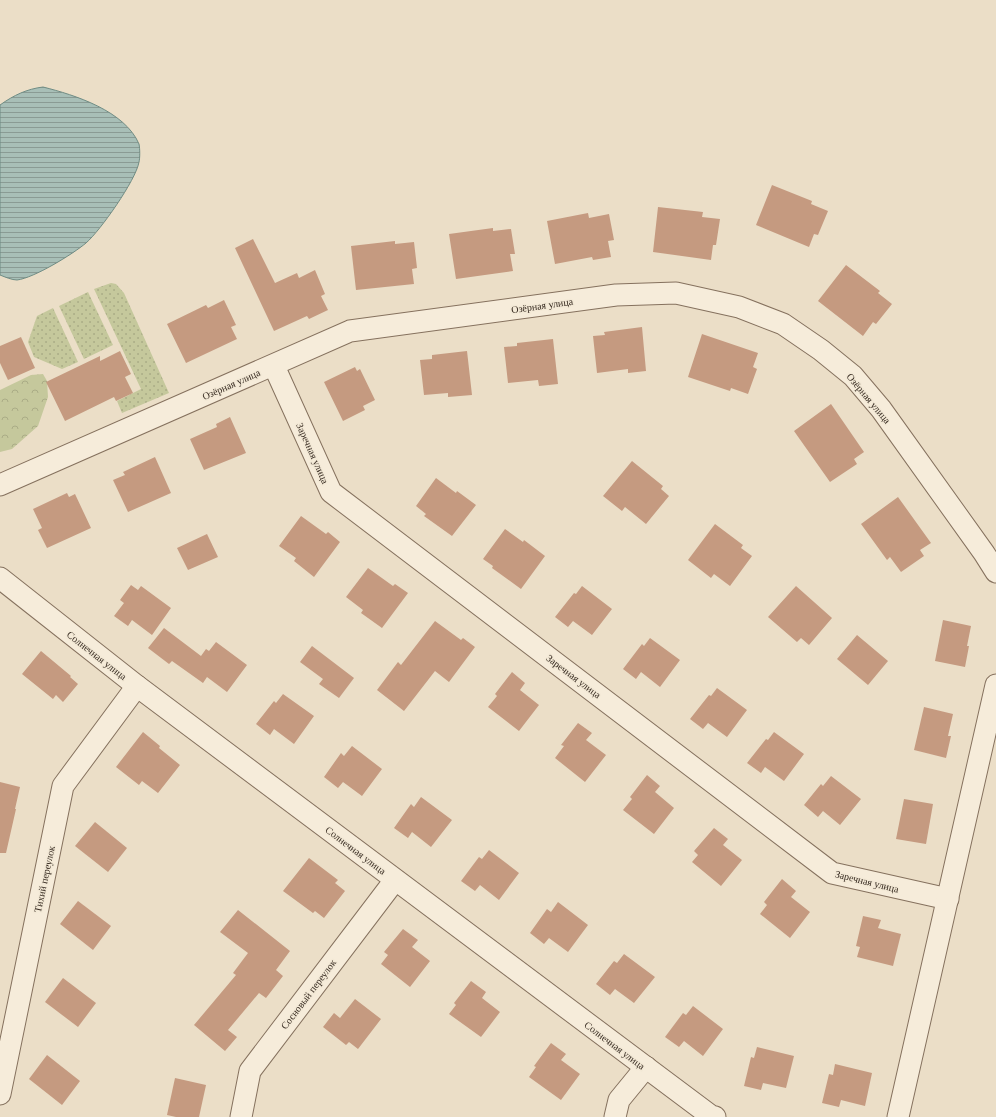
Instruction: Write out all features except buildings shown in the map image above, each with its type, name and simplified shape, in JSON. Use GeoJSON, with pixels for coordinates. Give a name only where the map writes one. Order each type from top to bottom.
{"type":"FeatureCollection","features":[{"type":"Feature","properties":{"kind":"street","name":"Озёрная улица"},"geometry":{"type":"LineString","coordinates":[[0,485],[274,366],[350,331],[616,295],[676,293],[738,307],[782,324],[821,350],[853,376],[881,409],[996,572]]}},
{"type":"Feature","properties":{"kind":"street","name":"Заречная улица"},"geometry":{"type":"LineString","coordinates":[[274,366],[331,492],[832,873],[948,899]]}},
{"type":"Feature","properties":{"kind":"street","name":"Солнечная улица"},"geometry":{"type":"LineString","coordinates":[[0,578],[137,686],[711,1116],[715,1117]]}},
{"type":"Feature","properties":{"kind":"street"},"geometry":{"type":"LineString","coordinates":[[898,1117],[996,685]]}},
{"type":"Feature","properties":{"kind":"street","name":"Тихий переулок"},"geometry":{"type":"LineString","coordinates":[[0,1094],[7,1027],[63,786],[137,686]]}},
{"type":"Feature","properties":{"kind":"street","name":"Сосновый переулок"},"geometry":{"type":"LineString","coordinates":[[241,1117],[250,1071],[395,880]]}},
{"type":"Feature","properties":{"kind":"street"},"geometry":{"type":"LineString","coordinates":[[616,1117],[619,1100],[646,1067]]}},
{"type":"Feature","properties":{"kind":"green space"},"geometry":{"type":"Polygon","coordinates":[[[111,283],[116,284],[124,293],[169,393],[122,413],[117,401],[141,389],[94,289],[111,283]]]}},
{"type":"Feature","properties":{"kind":"green space"},"geometry":{"type":"Polygon","coordinates":[[[88,292],[113,345],[84,359],[59,306],[88,292]]]}},
{"type":"Feature","properties":{"kind":"green space"},"geometry":{"type":"Polygon","coordinates":[[[53,308],[78,362],[62,369],[34,357],[28,342],[37,316],[53,308]]]}},
{"type":"Feature","properties":{"kind":"green space"},"geometry":{"type":"Polygon","coordinates":[[[43,374],[47,381],[48,397],[38,426],[12,449],[0,452],[0,390],[31,375],[43,374]]]}},
{"type":"Feature","properties":{"kind":"water"},"geometry":{"type":"Polygon","coordinates":[[[43,87],[70,95],[98,106],[123,122],[132,132],[139,144],[139,160],[136,170],[125,192],[100,228],[86,243],[63,259],[43,270],[33,275],[15,280],[0,275],[0,105],[21,93],[43,87]]]}}]}
